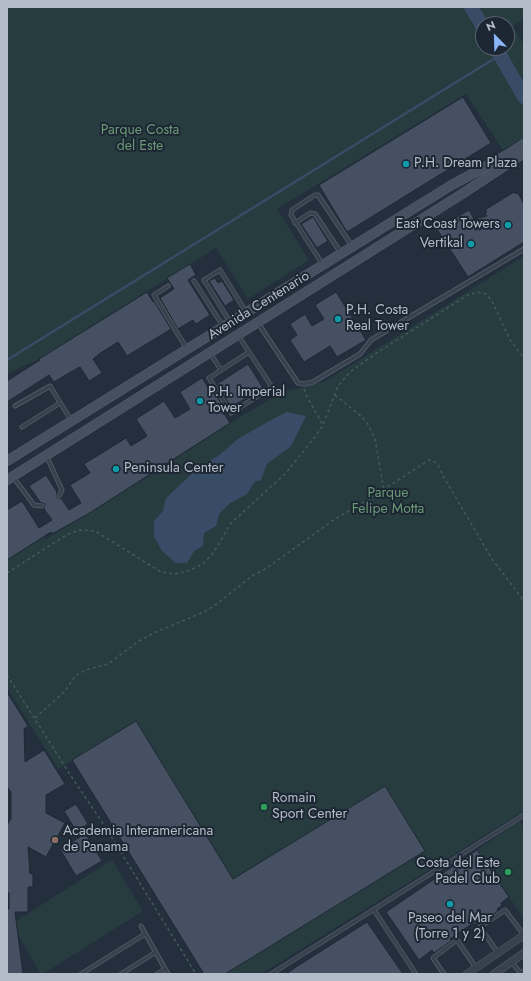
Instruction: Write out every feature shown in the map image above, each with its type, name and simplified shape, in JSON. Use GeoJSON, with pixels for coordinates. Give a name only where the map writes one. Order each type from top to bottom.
{"type":"FeatureCollection","features":[{"type":"Feature","properties":{"kind":"main road","name":"Avenida Centenario"},"geometry":{"type":"LineString","coordinates":[[10,478],[462,194],[509,158],[524,144]]}},
{"type":"Feature","properties":{"kind":"main road","name":"Avenida Centenario"},"geometry":{"type":"LineString","coordinates":[[8,458],[21,452],[74,420],[450,186],[509,158],[524,153]]}},
{"type":"Feature","properties":{"kind":"main road"},"geometry":{"type":"LineString","coordinates":[[249,311],[258,323]]}},
{"type":"Feature","properties":{"kind":"main road"},"geometry":{"type":"LineString","coordinates":[[74,420],[83,432]]}},
{"type":"Feature","properties":{"kind":"main road"},"geometry":{"type":"LineString","coordinates":[[21,452],[29,466]]}},
{"type":"Feature","properties":{"kind":"street"},"geometry":{"type":"LineString","coordinates":[[467,974],[524,935]]}},
{"type":"Feature","properties":{"kind":"street"},"geometry":{"type":"LineString","coordinates":[[494,974],[524,953]]}},
{"type":"Feature","properties":{"kind":"lane"},"geometry":{"type":"LineString","coordinates":[[323,265],[291,215],[292,210],[315,195],[318,195],[352,247]]}},
{"type":"Feature","properties":{"kind":"lane"},"geometry":{"type":"LineString","coordinates":[[296,223],[310,213],[315,214],[341,254]]}},
{"type":"Feature","properties":{"kind":"lane"},"geometry":{"type":"LineString","coordinates":[[258,323],[294,378],[298,382],[304,384],[314,382],[360,354],[371,340],[524,249]]}},
{"type":"Feature","properties":{"kind":"lane"},"geometry":{"type":"LineString","coordinates":[[227,325],[204,280],[220,270],[249,311]]}},
{"type":"Feature","properties":{"kind":"lane"},"geometry":{"type":"LineString","coordinates":[[194,281],[227,325]]}},
{"type":"Feature","properties":{"kind":"lane"},"geometry":{"type":"LineString","coordinates":[[168,286],[154,295],[187,350]]}},
{"type":"Feature","properties":{"kind":"lane"},"geometry":{"type":"LineString","coordinates":[[238,335],[272,387],[231,413],[209,378],[249,352]]}},
{"type":"Feature","properties":{"kind":"lane"},"geometry":{"type":"LineString","coordinates":[[210,353],[221,370]]}},
{"type":"Feature","properties":{"kind":"lane"},"geometry":{"type":"LineString","coordinates":[[15,406],[50,386],[60,403],[74,420]]}},
{"type":"Feature","properties":{"kind":"lane"},"geometry":{"type":"LineString","coordinates":[[22,427],[60,403]]}},
{"type":"Feature","properties":{"kind":"lane"},"geometry":{"type":"LineString","coordinates":[[46,456],[62,490],[59,496]]}},
{"type":"Feature","properties":{"kind":"lane"},"geometry":{"type":"LineString","coordinates":[[10,478],[34,505],[42,506]]}},
{"type":"Feature","properties":{"kind":"lane"},"geometry":{"type":"LineString","coordinates":[[271,974],[524,815]]}},
{"type":"Feature","properties":{"kind":"lane"},"geometry":{"type":"LineString","coordinates":[[374,910],[416,974]]}},
{"type":"Feature","properties":{"kind":"lane"},"geometry":{"type":"LineString","coordinates":[[498,953],[480,927],[505,910],[524,935]]}},
{"type":"Feature","properties":{"kind":"lane"},"geometry":{"type":"LineString","coordinates":[[140,926],[168,974]]}},
{"type":"Feature","properties":{"kind":"lane"},"geometry":{"type":"LineString","coordinates":[[81,974],[145,934]]}},
{"type":"Feature","properties":{"kind":"lane"},"geometry":{"type":"LineString","coordinates":[[444,974],[433,958],[458,940],[476,968]]}},
{"type":"Feature","properties":{"kind":"lane"},"geometry":{"type":"LineString","coordinates":[[121,974],[156,952]]}},
{"type":"Feature","properties":{"kind":"lane"},"geometry":{"type":"LineString","coordinates":[[512,962],[521,974],[524,971]]}},
{"type":"Feature","properties":{"kind":"lane"},"geometry":{"type":"LineString","coordinates":[[157,974],[165,969]]}},
{"type":"Feature","properties":{"kind":"path"},"geometry":{"type":"LineString","coordinates":[[7,573],[68,534],[80,530],[94,531],[161,572],[175,574],[188,571],[203,564],[214,552],[231,523],[284,474],[315,437],[323,425],[338,386],[350,372],[375,354],[468,295],[478,292],[486,294],[492,301],[510,340],[524,358]]}},
{"type":"Feature","properties":{"kind":"path"},"geometry":{"type":"LineString","coordinates":[[304,384],[306,397],[323,425]]}},
{"type":"Feature","properties":{"kind":"path"},"geometry":{"type":"LineString","coordinates":[[335,395],[362,417],[369,426],[375,438],[384,490]]}},
{"type":"Feature","properties":{"kind":"path"},"geometry":{"type":"LineString","coordinates":[[35,718],[65,691],[75,676],[86,670],[108,664],[139,641],[156,632],[204,612],[214,606],[252,576],[267,568],[332,520],[384,490],[424,462],[432,460],[435,462],[492,559],[521,597],[524,604]]}},
{"type":"Feature","properties":{"kind":"path"},"geometry":{"type":"LineString","coordinates":[[7,675],[104,825],[196,974]]}},
{"type":"Feature","properties":{"kind":"green space","name":"Parque Costa del Este"},"geometry":{"type":"Polygon","coordinates":[[[7,7],[524,7],[524,19],[515,25],[515,16],[475,16],[475,56],[515,56],[515,29],[524,45],[524,138],[503,150],[466,94],[277,209],[309,260],[248,299],[216,248],[39,359],[7,374],[7,7]]]}},
{"type":"Feature","properties":{"kind":"green space","name":"Parque Felipe Motta"},"geometry":{"type":"Polygon","coordinates":[[[524,256],[524,811],[261,974],[204,974],[73,760],[58,769],[7,688],[7,560],[44,537],[46,539],[149,476],[230,423],[283,392],[326,381],[524,256]]]}},
{"type":"Feature","properties":{"kind":"green space","name":"Costa del Este Padel Club"},"geometry":{"type":"Polygon","coordinates":[[[519,821],[524,828],[524,919],[477,850],[519,821]]]}},
{"type":"Feature","properties":{"kind":"green space"},"geometry":{"type":"Polygon","coordinates":[[[112,860],[143,911],[41,974],[18,935],[16,921],[112,860]]]}},
{"type":"Feature","properties":{"kind":"water"},"geometry":{"type":"Polygon","coordinates":[[[287,412],[306,416],[291,446],[267,464],[261,480],[254,482],[247,494],[230,503],[219,514],[216,526],[204,533],[203,546],[194,551],[187,563],[176,563],[162,551],[154,537],[154,521],[163,511],[166,498],[199,467],[218,456],[238,439],[287,412]]]}},
{"type":"Feature","properties":{"kind":"building","name":"P.H. Dream Plaza"},"geometry":{"type":"Polygon","coordinates":[[[463,97],[491,143],[347,232],[319,185],[463,97]]]}},
{"type":"Feature","properties":{"kind":"building"},"geometry":{"type":"Polygon","coordinates":[[[514,192],[516,194],[518,193],[524,204],[524,242],[468,277],[437,229],[469,210],[474,219],[487,216],[485,213],[487,212],[485,210],[514,192]]]}},
{"type":"Feature","properties":{"kind":"building"},"geometry":{"type":"Polygon","coordinates":[[[313,217],[328,241],[317,248],[301,224],[313,217]]]}},
{"type":"Feature","properties":{"kind":"building"},"geometry":{"type":"Polygon","coordinates":[[[190,264],[196,275],[188,280],[210,315],[196,324],[193,320],[178,329],[160,298],[174,289],[167,278],[190,264]]]}},
{"type":"Feature","properties":{"kind":"building"},"geometry":{"type":"Polygon","coordinates":[[[215,278],[218,283],[222,281],[234,300],[225,306],[209,281],[215,278]]]}},
{"type":"Feature","properties":{"kind":"building"},"geometry":{"type":"Polygon","coordinates":[[[147,292],[171,329],[127,356],[118,342],[102,352],[93,359],[102,373],[89,381],[80,367],[54,382],[49,375],[7,402],[7,381],[40,360],[39,359],[147,292]]]}},
{"type":"Feature","properties":{"kind":"building"},"geometry":{"type":"Polygon","coordinates":[[[336,292],[366,340],[337,357],[330,346],[304,362],[290,340],[297,335],[290,324],[305,314],[312,326],[324,319],[315,305],[336,292]]]}},
{"type":"Feature","properties":{"kind":"building"},"geometry":{"type":"Polygon","coordinates":[[[248,364],[263,388],[231,407],[217,384],[248,364]]]}},
{"type":"Feature","properties":{"kind":"building"},"geometry":{"type":"Polygon","coordinates":[[[202,378],[209,389],[211,387],[226,411],[223,412],[230,423],[88,514],[52,534],[51,532],[7,560],[7,510],[22,501],[39,528],[52,520],[44,509],[45,504],[40,502],[29,486],[46,475],[57,492],[56,497],[59,499],[61,498],[69,510],[81,503],[70,485],[90,473],[84,464],[126,438],[131,446],[147,436],[136,419],[164,401],[175,418],[190,409],[180,392],[202,378]]]}},
{"type":"Feature","properties":{"kind":"building"},"geometry":{"type":"Polygon","coordinates":[[[7,692],[28,726],[24,729],[25,762],[44,750],[65,784],[46,795],[46,813],[65,823],[46,857],[28,847],[30,874],[33,873],[33,887],[28,887],[28,912],[15,912],[23,974],[7,974],[7,909],[9,909],[9,893],[7,892],[7,825],[11,819],[11,792],[7,787],[7,692]]]}},
{"type":"Feature","properties":{"kind":"building"},"geometry":{"type":"Polygon","coordinates":[[[136,721],[233,879],[385,786],[425,851],[225,974],[204,974],[72,760],[136,721]]]}},
{"type":"Feature","properties":{"kind":"building"},"geometry":{"type":"Polygon","coordinates":[[[76,804],[88,824],[82,828],[102,861],[76,876],[60,849],[80,837],[64,811],[76,804]]]}},
{"type":"Feature","properties":{"kind":"building","name":"Paseo del Mar (Torre 1 y 2)"},"geometry":{"type":"Polygon","coordinates":[[[477,850],[509,897],[501,903],[502,905],[497,909],[498,911],[482,922],[481,920],[474,925],[473,923],[450,939],[451,941],[434,953],[432,950],[419,960],[386,912],[477,850]]]}},
{"type":"Feature","properties":{"kind":"building"},"geometry":{"type":"Polygon","coordinates":[[[367,922],[403,974],[286,974],[296,967],[367,922]]]}},
{"type":"Feature","properties":{"kind":"waterway"},"geometry":{"type":"LineString","coordinates":[[471,7],[476,16]]}},
{"type":"Feature","properties":{"kind":"waterway"},"geometry":{"type":"LineString","coordinates":[[7,360],[498,56]]}},
{"type":"Feature","properties":{"kind":"waterway"},"geometry":{"type":"LineString","coordinates":[[501,56],[524,97]]}},
{"type":"Feature","properties":{"kind":"place","name":"P.H. Dream Plaza"},"geometry":{"type":"Point","coordinates":[406,164]}},
{"type":"Feature","properties":{"kind":"place","name":"East Coast Towers"},"geometry":{"type":"Point","coordinates":[508,225]}},
{"type":"Feature","properties":{"kind":"place","name":"Vertikal"},"geometry":{"type":"Point","coordinates":[471,244]}},
{"type":"Feature","properties":{"kind":"place","name":"P.H. Costa Real Tower"},"geometry":{"type":"Point","coordinates":[338,319]}},
{"type":"Feature","properties":{"kind":"place","name":"P.H. Imperial Tower"},"geometry":{"type":"Point","coordinates":[200,401]}},
{"type":"Feature","properties":{"kind":"place","name":"Peninsula Center"},"geometry":{"type":"Point","coordinates":[116,469]}},
{"type":"Feature","properties":{"kind":"place","name":"Romain Sport Center"},"geometry":{"type":"Point","coordinates":[264,807]}},
{"type":"Feature","properties":{"kind":"place","name":"Academia Interamericana de Panama"},"geometry":{"type":"Point","coordinates":[55,840]}},
{"type":"Feature","properties":{"kind":"place","name":"Costa del Este Padel Club"},"geometry":{"type":"Point","coordinates":[508,872]}},
{"type":"Feature","properties":{"kind":"place","name":"Paseo del Mar (Torre 1 y 2)"},"geometry":{"type":"Point","coordinates":[450,904]}}]}
